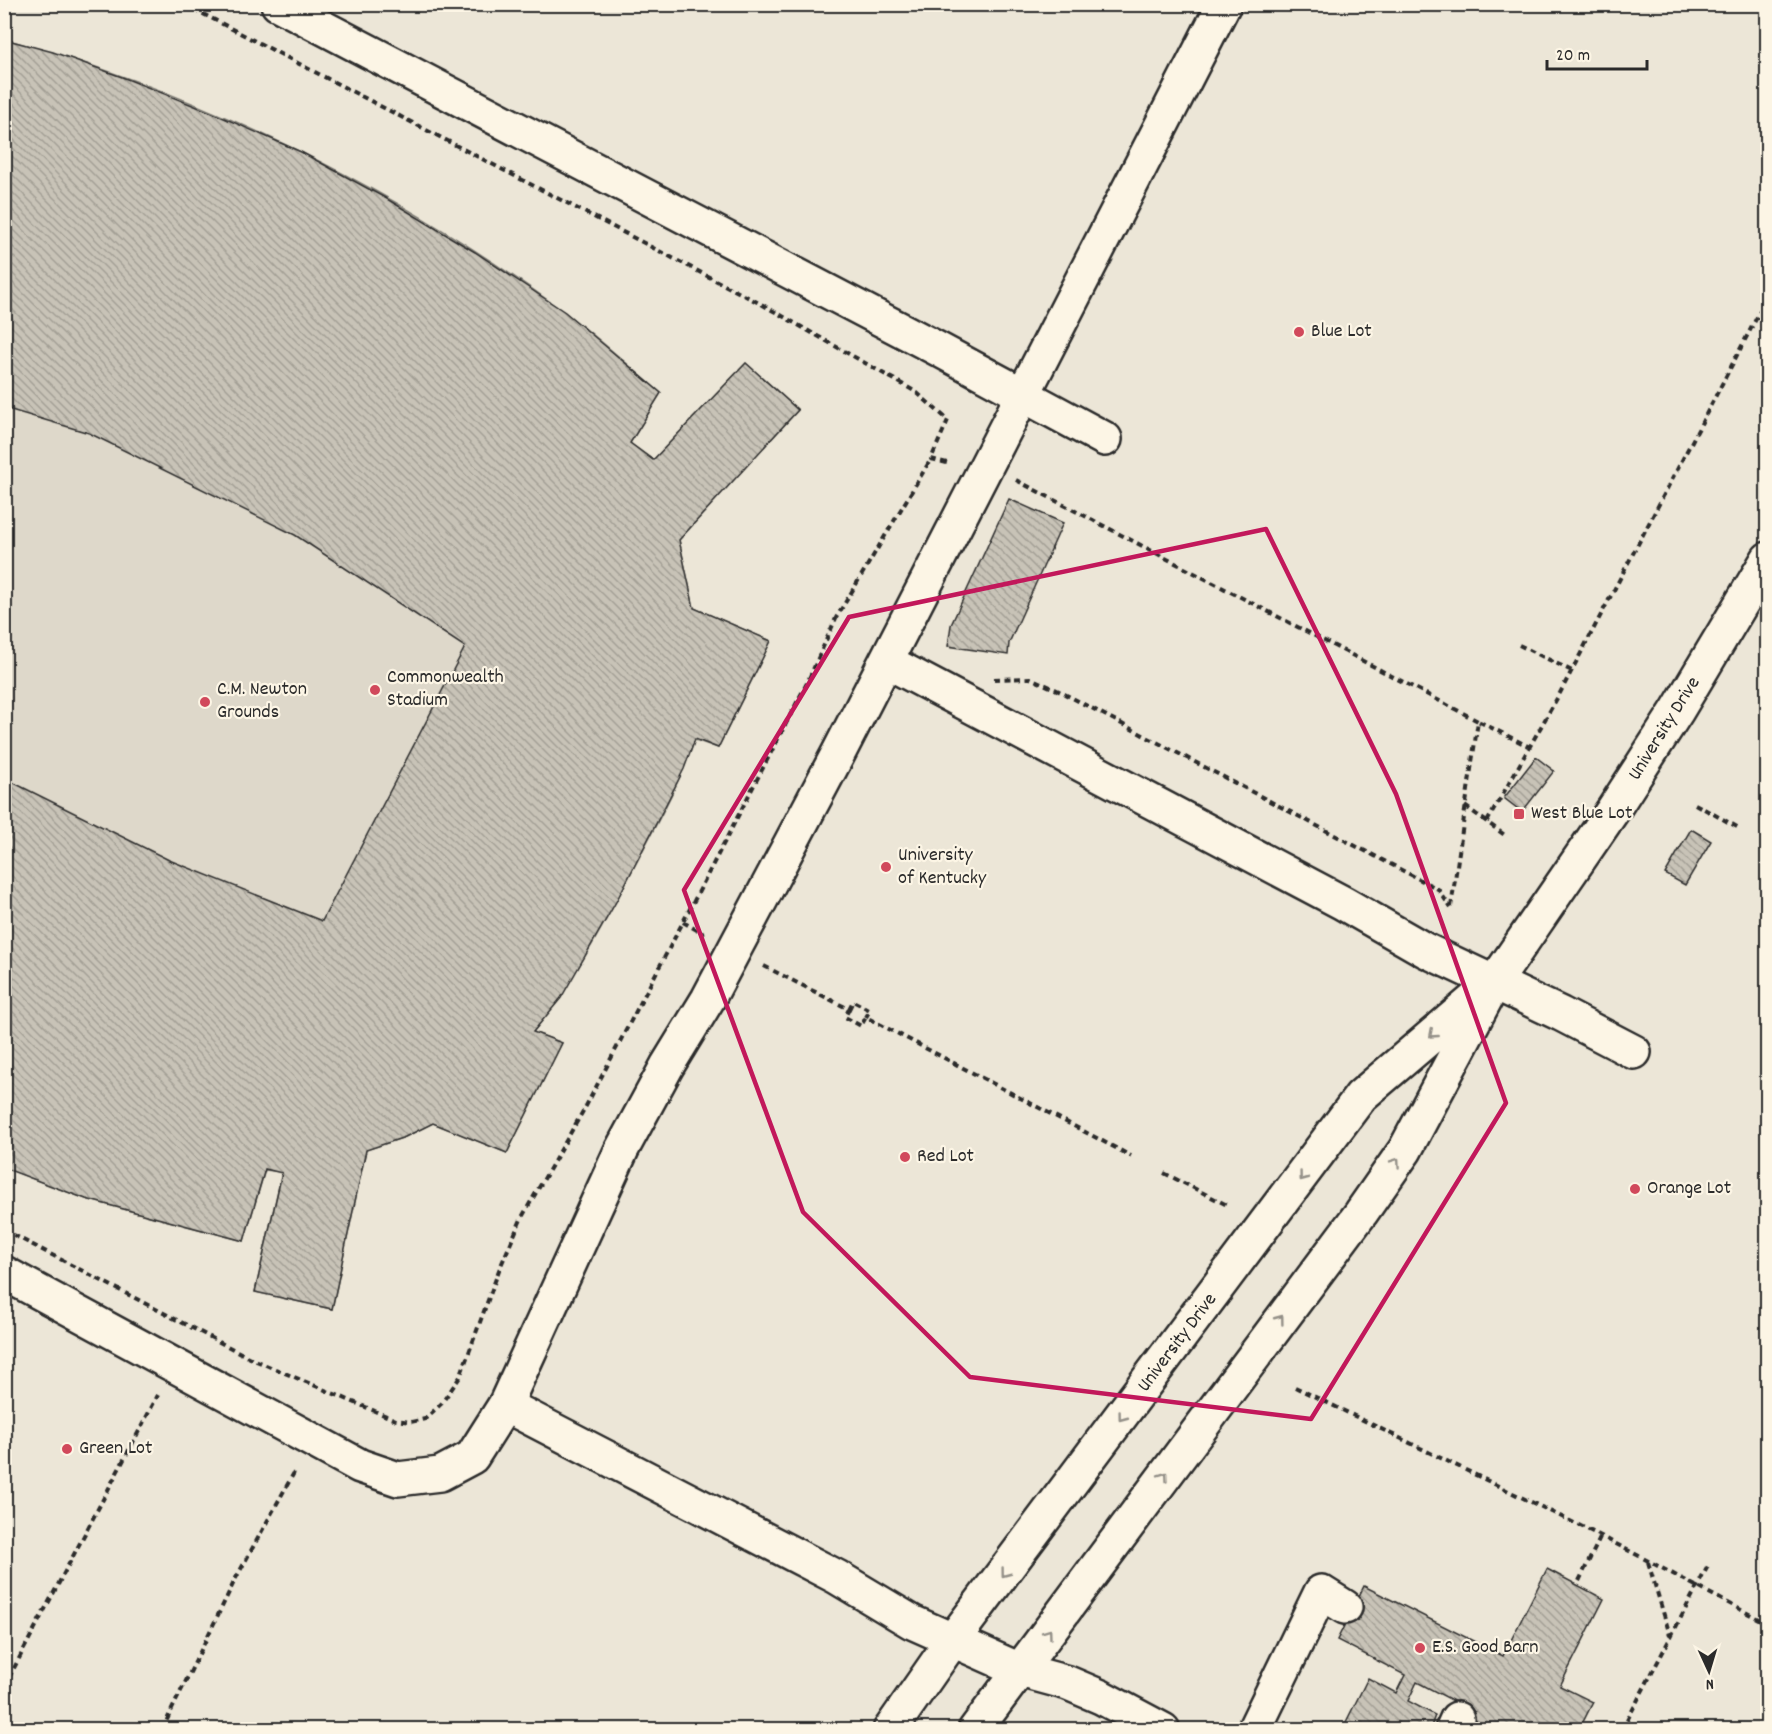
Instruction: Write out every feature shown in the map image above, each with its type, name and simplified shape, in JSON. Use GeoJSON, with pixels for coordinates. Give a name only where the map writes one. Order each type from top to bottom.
{"type":"FeatureCollection","features":[{"type":"Feature","properties":{"kind":"street"},"geometry":{"type":"LineString","coordinates":[[278,4],[1105,440]]}},
{"type":"Feature","properties":{"kind":"street"},"geometry":{"type":"LineString","coordinates":[[4,1273],[360,1466],[398,1479],[440,1474],[472,1456],[505,1405],[585,1235],[622,1149],[667,1066],[708,999],[886,661],[1224,4]]}},
{"type":"Feature","properties":{"kind":"street","name":"University Drive"},"geometry":{"type":"LineString","coordinates":[[975,1730],[1361,1213],[1405,1150],[1494,982],[1614,810],[1677,711],[1767,558]]}},
{"type":"Feature","properties":{"kind":"street"},"geometry":{"type":"LineString","coordinates":[[886,661],[1342,903],[1425,950],[1634,1052]]}},
{"type":"Feature","properties":{"kind":"street","name":"University Drive"},"geometry":{"type":"LineString","coordinates":[[890,1730],[952,1641],[1361,1096],[1494,982]]}},
{"type":"Feature","properties":{"kind":"street"},"geometry":{"type":"LineString","coordinates":[[505,1405],[837,1577],[912,1622],[1020,1670],[1068,1683],[1101,1697],[1163,1730]]}},
{"type":"Feature","properties":{"kind":"street"},"geometry":{"type":"LineString","coordinates":[[1254,1730],[1321,1592],[1345,1607]]}},
{"type":"Feature","properties":{"kind":"path"},"geometry":{"type":"LineString","coordinates":[[4,1230],[254,1360],[396,1420],[411,1422],[425,1419],[441,1404],[460,1377],[499,1270],[522,1216],[586,1106],[683,922],[807,683],[836,618],[931,459],[948,420],[916,392],[763,305],[184,4]]}},
{"type":"Feature","properties":{"kind":"path"},"geometry":{"type":"LineString","coordinates":[[1487,822],[1572,671],[1767,296]]}},
{"type":"Feature","properties":{"kind":"path"},"geometry":{"type":"LineString","coordinates":[[931,459],[952,465]]}},
{"type":"Feature","properties":{"kind":"path"},"geometry":{"type":"LineString","coordinates":[[1006,475],[1530,747]]}},
{"type":"Feature","properties":{"kind":"path"},"geometry":{"type":"LineString","coordinates":[[1519,645],[1572,671]]}},
{"type":"Feature","properties":{"kind":"path"},"geometry":{"type":"LineString","coordinates":[[986,679],[1030,678],[1055,689],[1438,889],[1451,908],[1478,721]]}},
{"type":"Feature","properties":{"kind":"path"},"geometry":{"type":"LineString","coordinates":[[1695,804],[1738,828]]}},
{"type":"Feature","properties":{"kind":"path"},"geometry":{"type":"LineString","coordinates":[[1465,806],[1506,836]]}},
{"type":"Feature","properties":{"kind":"path"},"geometry":{"type":"LineString","coordinates":[[683,922],[707,935]]}},
{"type":"Feature","properties":{"kind":"path"},"geometry":{"type":"LineString","coordinates":[[753,960],[849,1009]]}},
{"type":"Feature","properties":{"kind":"path"},"geometry":{"type":"LineString","coordinates":[[853,1001],[870,1010],[866,1017],[861,1026],[845,1017],[853,1001]]}},
{"type":"Feature","properties":{"kind":"path"},"geometry":{"type":"LineString","coordinates":[[866,1017],[1131,1156]]}},
{"type":"Feature","properties":{"kind":"path"},"geometry":{"type":"LineString","coordinates":[[1164,1173],[1229,1206]]}},
{"type":"Feature","properties":{"kind":"path"},"geometry":{"type":"LineString","coordinates":[[1295,1387],[1601,1536],[1767,1624]]}},
{"type":"Feature","properties":{"kind":"path"},"geometry":{"type":"LineString","coordinates":[[4,1687],[158,1395]]}},
{"type":"Feature","properties":{"kind":"path"},"geometry":{"type":"LineString","coordinates":[[162,1730],[236,1578],[297,1467]]}},
{"type":"Feature","properties":{"kind":"path"},"geometry":{"type":"LineString","coordinates":[[1579,1581],[1601,1536]]}},
{"type":"Feature","properties":{"kind":"path"},"geometry":{"type":"LineString","coordinates":[[1648,1561],[1670,1635]]}},
{"type":"Feature","properties":{"kind":"path"},"geometry":{"type":"LineString","coordinates":[[1622,1730],[1708,1564]]}},
{"type":"Feature","properties":{"kind":"highlighted area"},"geometry":{"type":"Polygon","coordinates":[[[1266,529],[1396,794],[1506,1103],[1311,1419],[970,1377],[803,1212],[684,890],[849,617],[1266,529]]]}},
{"type":"Feature","properties":{"kind":"shaded area","name":"University of Kentucky"},"geometry":{"type":"Polygon","coordinates":[[[5,5],[1767,5],[1767,1729],[5,1729],[5,5]]]}},
{"type":"Feature","properties":{"kind":"shaded area","name":"Commonwealth Stadium"},"geometry":{"type":"Polygon","coordinates":[[[5,39],[79,61],[225,117],[366,186],[434,225],[500,267],[577,322],[661,393],[630,443],[653,460],[746,363],[798,410],[679,540],[694,608],[771,641],[718,748],[695,740],[670,797],[605,922],[564,989],[533,1032],[562,1043],[507,1153],[433,1123],[405,1137],[366,1150],[332,1309],[255,1292],[282,1172],[265,1170],[244,1241],[86,1199],[5,1168],[5,39]]]}},
{"type":"Feature","properties":{"kind":"building","name":"Commonwealth Stadium"},"geometry":{"type":"Polygon","coordinates":[[[4,39],[53,52],[122,77],[215,114],[301,152],[387,199],[475,252],[565,312],[661,393],[630,443],[653,460],[746,363],[798,410],[679,540],[694,608],[771,641],[718,748],[695,739],[684,769],[617,900],[561,998],[533,1032],[562,1043],[507,1153],[433,1123],[405,1137],[366,1150],[332,1309],[255,1292],[282,1173],[265,1169],[244,1241],[86,1199],[4,1168],[4,778],[169,860],[322,921],[465,647],[295,535],[89,433],[4,408],[4,39]]]}},
{"type":"Feature","properties":{"kind":"building"},"geometry":{"type":"Polygon","coordinates":[[[1009,499],[1063,523],[1009,643],[1008,655],[948,646],[951,625],[1009,499]]]}},
{"type":"Feature","properties":{"kind":"building"},"geometry":{"type":"Polygon","coordinates":[[[1536,757],[1554,771],[1522,812],[1504,798],[1536,757]]]}},
{"type":"Feature","properties":{"kind":"building"},"geometry":{"type":"Polygon","coordinates":[[[1691,829],[1711,841],[1685,885],[1665,874],[1691,829]]]}},
{"type":"Feature","properties":{"kind":"building","name":"E.S. Good Barn"},"geometry":{"type":"Polygon","coordinates":[[[1547,1569],[1604,1599],[1560,1686],[1593,1702],[1579,1730],[1466,1730],[1475,1712],[1417,1682],[1408,1701],[1435,1715],[1430,1730],[1342,1730],[1368,1678],[1396,1693],[1405,1675],[1337,1640],[1364,1586],[1503,1656],[1547,1569]]]}},
{"type":"Feature","properties":{"kind":"place","name":"Blue Lot"},"geometry":{"type":"Point","coordinates":[1299,332]}},
{"type":"Feature","properties":{"kind":"place","name":"Commonwealth Stadium"},"geometry":{"type":"Point","coordinates":[375,690]}},
{"type":"Feature","properties":{"kind":"place","name":"C.M. Newton Grounds"},"geometry":{"type":"Point","coordinates":[205,702]}},
{"type":"Feature","properties":{"kind":"place","name":"West Blue Lot"},"geometry":{"type":"Point","coordinates":[1519,814]}},
{"type":"Feature","properties":{"kind":"place","name":"University of Kentucky"},"geometry":{"type":"Point","coordinates":[886,867]}},
{"type":"Feature","properties":{"kind":"place","name":"Red Lot"},"geometry":{"type":"Point","coordinates":[905,1157]}},
{"type":"Feature","properties":{"kind":"place","name":"Orange Lot"},"geometry":{"type":"Point","coordinates":[1635,1189]}},
{"type":"Feature","properties":{"kind":"place","name":"Green Lot"},"geometry":{"type":"Point","coordinates":[67,1449]}},
{"type":"Feature","properties":{"kind":"place","name":"E.S. Good Barn"},"geometry":{"type":"Point","coordinates":[1420,1648]}}]}
